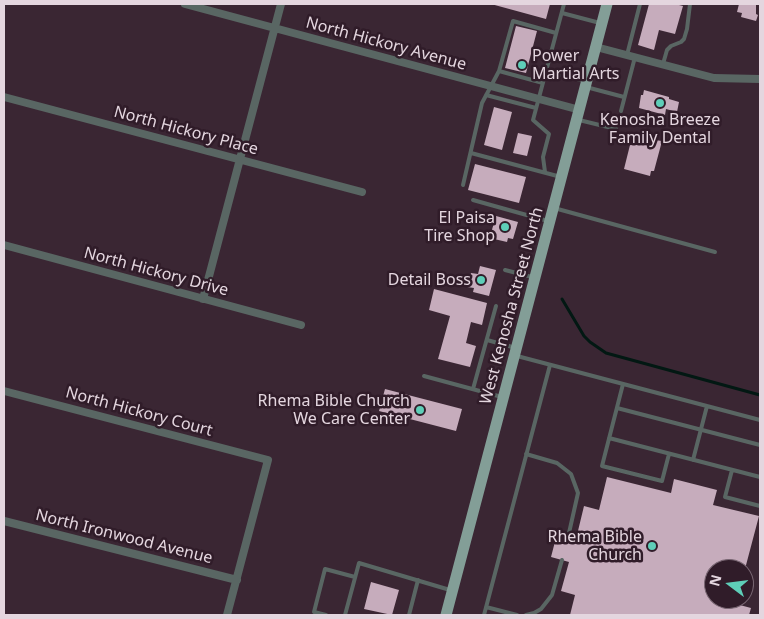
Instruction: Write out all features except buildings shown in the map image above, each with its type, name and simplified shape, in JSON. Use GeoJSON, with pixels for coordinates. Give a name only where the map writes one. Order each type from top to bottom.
{"type":"FeatureCollection","features":[{"type":"Feature","properties":{"kind":"main road","name":"West Kenosha Street North"},"geometry":{"type":"LineString","coordinates":[[446,615],[607,4]]}},
{"type":"Feature","properties":{"kind":"street","name":"North Hickory Avenue"},"geometry":{"type":"LineString","coordinates":[[185,4],[539,99],[579,114]]}},
{"type":"Feature","properties":{"kind":"street"},"geometry":{"type":"LineString","coordinates":[[203,299],[281,4]]}},
{"type":"Feature","properties":{"kind":"street"},"geometry":{"type":"LineString","coordinates":[[596,47],[714,78],[760,79]]}},
{"type":"Feature","properties":{"kind":"street","name":"North Hickory Place"},"geometry":{"type":"LineString","coordinates":[[4,97],[362,192]]}},
{"type":"Feature","properties":{"kind":"street","name":"North Hickory Drive"},"geometry":{"type":"LineString","coordinates":[[4,245],[301,325]]}},
{"type":"Feature","properties":{"kind":"street","name":"North Hickory Court"},"geometry":{"type":"LineString","coordinates":[[4,391],[268,460],[236,580]]}},
{"type":"Feature","properties":{"kind":"street","name":"North Ironwood Avenue"},"geometry":{"type":"LineString","coordinates":[[4,521],[236,580]]}},
{"type":"Feature","properties":{"kind":"street"},"geometry":{"type":"LineString","coordinates":[[227,615],[236,580]]}},
{"type":"Feature","properties":{"kind":"lane"},"geometry":{"type":"LineString","coordinates":[[545,172],[543,157],[549,134],[533,120],[564,4]]}},
{"type":"Feature","properties":{"kind":"lane"},"geometry":{"type":"LineString","coordinates":[[621,110],[640,4]]}},
{"type":"Feature","properties":{"kind":"lane"},"geometry":{"type":"LineString","coordinates":[[663,64],[667,50],[684,39],[690,4]]}},
{"type":"Feature","properties":{"kind":"lane"},"geometry":{"type":"LineString","coordinates":[[562,13],[602,24]]}},
{"type":"Feature","properties":{"kind":"lane"},"geometry":{"type":"LineString","coordinates":[[462,185],[486,94],[499,71],[513,21],[556,32]]}},
{"type":"Feature","properties":{"kind":"lane"},"geometry":{"type":"LineString","coordinates":[[499,71],[543,83]]}},
{"type":"Feature","properties":{"kind":"lane"},"geometry":{"type":"LineString","coordinates":[[546,71],[624,97]]}},
{"type":"Feature","properties":{"kind":"lane"},"geometry":{"type":"LineString","coordinates":[[486,94],[536,108]]}},
{"type":"Feature","properties":{"kind":"lane"},"geometry":{"type":"LineString","coordinates":[[579,114],[616,129]]}},
{"type":"Feature","properties":{"kind":"lane"},"geometry":{"type":"LineString","coordinates":[[471,153],[562,177]]}},
{"type":"Feature","properties":{"kind":"lane"},"geometry":{"type":"LineString","coordinates":[[473,200],[550,222]]}},
{"type":"Feature","properties":{"kind":"lane"},"geometry":{"type":"LineString","coordinates":[[554,208],[715,252]]}},
{"type":"Feature","properties":{"kind":"lane"},"geometry":{"type":"LineString","coordinates":[[505,270],[536,278]]}},
{"type":"Feature","properties":{"kind":"lane"},"geometry":{"type":"LineString","coordinates":[[473,389],[496,306]]}},
{"type":"Feature","properties":{"kind":"lane"},"geometry":{"type":"LineString","coordinates":[[486,340],[550,365],[760,420]]}},
{"type":"Feature","properties":{"kind":"lane"},"geometry":{"type":"LineString","coordinates":[[484,615],[550,365]]}},
{"type":"Feature","properties":{"kind":"lane"},"geometry":{"type":"LineString","coordinates":[[424,376],[504,397]]}},
{"type":"Feature","properties":{"kind":"lane"},"geometry":{"type":"LineString","coordinates":[[623,384],[602,466],[662,481],[669,454]]}},
{"type":"Feature","properties":{"kind":"lane"},"geometry":{"type":"LineString","coordinates":[[693,460],[707,406]]}},
{"type":"Feature","properties":{"kind":"lane"},"geometry":{"type":"LineString","coordinates":[[617,408],[760,445]]}},
{"type":"Feature","properties":{"kind":"lane"},"geometry":{"type":"LineString","coordinates":[[609,438],[760,477]]}},
{"type":"Feature","properties":{"kind":"lane"},"geometry":{"type":"LineString","coordinates":[[526,454],[557,463],[571,474],[578,493],[569,533]]}},
{"type":"Feature","properties":{"kind":"lane"},"geometry":{"type":"LineString","coordinates":[[732,470],[725,497],[760,506]]}},
{"type":"Feature","properties":{"kind":"lane"},"geometry":{"type":"LineString","coordinates":[[526,615],[534,613],[541,608],[552,595],[562,560]]}},
{"type":"Feature","properties":{"kind":"lane"},"geometry":{"type":"LineString","coordinates":[[345,615],[359,563],[452,590]]}},
{"type":"Feature","properties":{"kind":"lane"},"geometry":{"type":"LineString","coordinates":[[326,615],[314,612],[325,568],[355,577]]}},
{"type":"Feature","properties":{"kind":"lane"},"geometry":{"type":"LineString","coordinates":[[409,615],[418,580]]}},
{"type":"Feature","properties":{"kind":"lane"},"geometry":{"type":"LineString","coordinates":[[486,607],[517,615]]}},
{"type":"Feature","properties":{"kind":"waterway"},"geometry":{"type":"LineString","coordinates":[[562,299],[584,336],[606,353],[760,395]]}},
{"type":"Feature","properties":{"kind":"place","name":"Power Martial Arts"},"geometry":{"type":"Point","coordinates":[522,65]}},
{"type":"Feature","properties":{"kind":"place","name":"Kenosha Breeze Family Dental"},"geometry":{"type":"Point","coordinates":[660,103]}},
{"type":"Feature","properties":{"kind":"place","name":"El Paisa Tire Shop"},"geometry":{"type":"Point","coordinates":[505,227]}},
{"type":"Feature","properties":{"kind":"place","name":"Detail Boss"},"geometry":{"type":"Point","coordinates":[481,280]}},
{"type":"Feature","properties":{"kind":"place","name":"Rhema Bible Church We Care Center"},"geometry":{"type":"Point","coordinates":[420,410]}},
{"type":"Feature","properties":{"kind":"place","name":"Rhema Bible Church"},"geometry":{"type":"Point","coordinates":[652,546]}}]}
